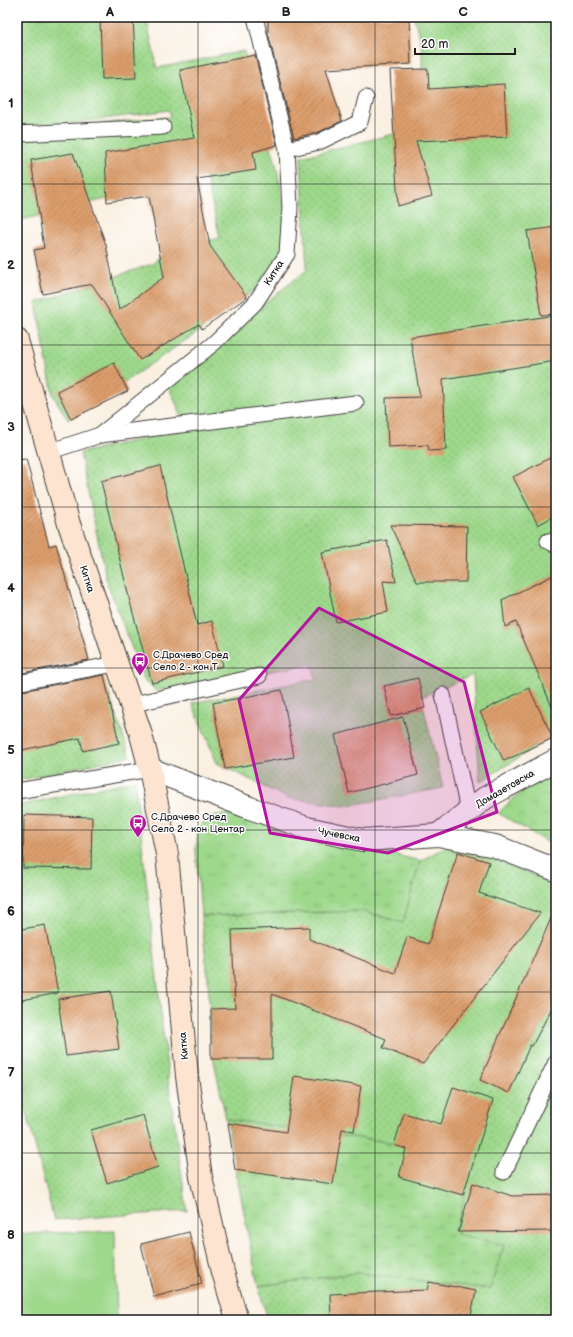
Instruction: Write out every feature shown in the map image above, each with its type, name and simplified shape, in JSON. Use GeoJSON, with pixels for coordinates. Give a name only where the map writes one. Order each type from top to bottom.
{"type":"FeatureCollection","features":[{"type":"Feature","properties":{"kind":"main road","name":"Китка"},"geometry":{"type":"LineString","coordinates":[[17,340],[69,524],[129,706],[140,731],[150,769],[167,854],[186,1076],[201,1177],[223,1272],[237,1320]]}},
{"type":"Feature","properties":{"kind":"street","name":"Домазетовска"},"geometry":{"type":"LineString","coordinates":[[438,835],[485,798],[556,760]]}},
{"type":"Feature","properties":{"kind":"street","name":"Чучевска"},"geometry":{"type":"LineString","coordinates":[[150,769],[250,808],[307,828],[362,840],[438,835],[495,846],[556,870]]}},
{"type":"Feature","properties":{"kind":"lane","name":"Китка"},"geometry":{"type":"LineString","coordinates":[[100,435],[214,343],[255,303],[287,254],[290,208],[287,149],[255,17]]}},
{"type":"Feature","properties":{"kind":"lane"},"geometry":{"type":"LineString","coordinates":[[287,149],[319,142],[360,122],[366,98]]}},
{"type":"Feature","properties":{"kind":"lane"},"geometry":{"type":"LineString","coordinates":[[17,134],[163,127]]}},
{"type":"Feature","properties":{"kind":"lane","name":"Китка"},"geometry":{"type":"LineString","coordinates":[[48,452],[100,435],[356,403]]}},
{"type":"Feature","properties":{"kind":"lane"},"geometry":{"type":"LineString","coordinates":[[17,684],[115,664]]}},
{"type":"Feature","properties":{"kind":"lane"},"geometry":{"type":"LineString","coordinates":[[129,706],[259,676]]}},
{"type":"Feature","properties":{"kind":"lane"},"geometry":{"type":"LineString","coordinates":[[443,695],[468,810]]}},
{"type":"Feature","properties":{"kind":"lane"},"geometry":{"type":"LineString","coordinates":[[17,791],[150,769]]}},
{"type":"Feature","properties":{"kind":"lane"},"geometry":{"type":"LineString","coordinates":[[504,1172],[556,1062]]}},
{"type":"Feature","properties":{"kind":"highlighted area"},"geometry":{"type":"Polygon","coordinates":[[[319,608],[464,682],[497,812],[388,853],[270,833],[239,700],[319,608]]]}},
{"type":"Feature","properties":{"kind":"green space"},"geometry":{"type":"Polygon","coordinates":[[[17,17],[146,17],[157,68],[244,51],[276,164],[286,217],[280,261],[257,288],[198,332],[68,420],[53,395],[36,303],[152,264],[167,250],[220,238],[206,177],[187,179],[17,221],[17,131],[17,17]],[[169,110],[17,131],[171,117],[169,110]]]}},
{"type":"Feature","properties":{"kind":"green space"},"geometry":{"type":"Polygon","coordinates":[[[414,17],[556,17],[556,734],[480,782],[473,675],[421,697],[443,788],[345,806],[287,798],[217,763],[192,703],[316,679],[312,664],[156,691],[144,680],[107,583],[80,453],[184,429],[179,410],[166,381],[307,270],[301,157],[422,127],[422,48],[414,17]]]}},
{"type":"Feature","properties":{"kind":"green space"},"geometry":{"type":"Polygon","coordinates":[[[99,665],[130,756],[17,781],[17,686],[99,665]]]}},
{"type":"Feature","properties":{"kind":"green space"},"geometry":{"type":"Polygon","coordinates":[[[556,764],[556,847],[498,813],[544,770],[556,764]]]}},
{"type":"Feature","properties":{"kind":"green space"},"geometry":{"type":"Polygon","coordinates":[[[135,780],[169,1086],[187,1211],[54,1220],[17,1075],[17,806],[135,780]]]}},
{"type":"Feature","properties":{"kind":"green space"},"geometry":{"type":"Polygon","coordinates":[[[230,814],[420,861],[403,923],[362,911],[201,916],[196,849],[198,829],[208,817],[230,814]]]}},
{"type":"Feature","properties":{"kind":"green space"},"geometry":{"type":"Polygon","coordinates":[[[447,846],[489,858],[556,883],[556,1320],[268,1320],[258,1286],[356,1273],[490,1289],[504,1245],[456,1234],[465,1193],[444,1187],[451,1151],[226,1119],[211,1046],[208,978],[201,916],[362,911],[403,923],[420,861],[447,846]]]}},
{"type":"Feature","properties":{"kind":"green space"},"geometry":{"type":"Polygon","coordinates":[[[226,1119],[451,1151],[465,1193],[504,1245],[490,1289],[356,1273],[258,1286],[226,1119]]]}},
{"type":"Feature","properties":{"kind":"green space"},"geometry":{"type":"Polygon","coordinates":[[[115,1231],[117,1320],[17,1320],[17,1234],[115,1231]]]}},
{"type":"Feature","properties":{"kind":"building"},"geometry":{"type":"Polygon","coordinates":[[[100,17],[133,17],[136,78],[102,79],[100,17]]]}},
{"type":"Feature","properties":{"kind":"building"},"geometry":{"type":"Polygon","coordinates":[[[268,17],[409,17],[411,64],[326,69],[342,121],[319,132],[294,138],[268,33],[268,17]]]}},
{"type":"Feature","properties":{"kind":"building"},"geometry":{"type":"Polygon","coordinates":[[[255,55],[277,145],[253,152],[256,170],[197,179],[210,246],[247,297],[202,329],[199,324],[140,360],[92,284],[43,294],[34,250],[44,248],[31,160],[73,153],[106,245],[119,310],[164,277],[149,196],[107,202],[105,153],[194,138],[180,70],[255,55]]]}},
{"type":"Feature","properties":{"kind":"building"},"geometry":{"type":"Polygon","coordinates":[[[428,69],[429,89],[504,84],[507,137],[416,141],[432,196],[398,206],[390,70],[428,69]]]}},
{"type":"Feature","properties":{"kind":"building"},"geometry":{"type":"Polygon","coordinates":[[[556,227],[556,314],[541,315],[527,231],[556,227]]]}},
{"type":"Feature","properties":{"kind":"building"},"geometry":{"type":"Polygon","coordinates":[[[556,315],[556,361],[443,379],[446,450],[429,451],[428,445],[388,447],[386,398],[420,397],[410,337],[556,315]]]}},
{"type":"Feature","properties":{"kind":"building"},"geometry":{"type":"Polygon","coordinates":[[[114,363],[128,391],[71,419],[57,391],[114,363]]]}},
{"type":"Feature","properties":{"kind":"building"},"geometry":{"type":"Polygon","coordinates":[[[556,455],[556,515],[538,525],[513,477],[556,455]]]}},
{"type":"Feature","properties":{"kind":"building"},"geometry":{"type":"Polygon","coordinates":[[[26,459],[49,546],[56,544],[89,660],[17,674],[17,460],[26,459]]]}},
{"type":"Feature","properties":{"kind":"building"},"geometry":{"type":"Polygon","coordinates":[[[160,466],[197,625],[212,621],[223,666],[152,683],[130,602],[101,481],[160,466]]]}},
{"type":"Feature","properties":{"kind":"building"},"geometry":{"type":"Polygon","coordinates":[[[390,525],[467,526],[466,582],[417,582],[390,525]]]}},
{"type":"Feature","properties":{"kind":"building"},"geometry":{"type":"Polygon","coordinates":[[[387,540],[396,582],[383,581],[388,612],[336,622],[322,552],[387,540]]]}},
{"type":"Feature","properties":{"kind":"building"},"geometry":{"type":"Polygon","coordinates":[[[556,574],[556,716],[516,622],[505,627],[502,600],[556,574]]]}},
{"type":"Feature","properties":{"kind":"building"},"geometry":{"type":"Polygon","coordinates":[[[104,675],[119,743],[83,751],[80,738],[17,751],[17,692],[104,675]]]}},
{"type":"Feature","properties":{"kind":"building"},"geometry":{"type":"Polygon","coordinates":[[[418,678],[425,708],[391,716],[384,686],[418,678]]]}},
{"type":"Feature","properties":{"kind":"building"},"geometry":{"type":"Polygon","coordinates":[[[529,688],[553,738],[504,761],[480,712],[529,688]]]}},
{"type":"Feature","properties":{"kind":"building"},"geometry":{"type":"Polygon","coordinates":[[[282,690],[294,757],[225,769],[213,703],[282,690]]]}},
{"type":"Feature","properties":{"kind":"building"},"geometry":{"type":"Polygon","coordinates":[[[403,717],[418,775],[349,793],[335,735],[403,717]]]}},
{"type":"Feature","properties":{"kind":"building"},"geometry":{"type":"Polygon","coordinates":[[[24,815],[92,817],[91,869],[23,868],[24,815]]]}},
{"type":"Feature","properties":{"kind":"building"},"geometry":{"type":"Polygon","coordinates":[[[458,852],[489,862],[479,893],[540,913],[423,1064],[383,1048],[386,1039],[272,994],[272,1059],[211,1059],[211,1009],[235,1008],[232,930],[309,927],[309,939],[395,973],[407,937],[428,944],[458,852]]]}},
{"type":"Feature","properties":{"kind":"building"},"geometry":{"type":"Polygon","coordinates":[[[556,907],[556,1000],[532,1046],[530,1045],[509,1093],[480,1080],[556,907]]]}},
{"type":"Feature","properties":{"kind":"building"},"geometry":{"type":"Polygon","coordinates":[[[45,925],[58,993],[17,1001],[17,930],[45,925]]]}},
{"type":"Feature","properties":{"kind":"building"},"geometry":{"type":"Polygon","coordinates":[[[111,991],[119,1049],[66,1056],[58,999],[111,991]]]}},
{"type":"Feature","properties":{"kind":"building"},"geometry":{"type":"Polygon","coordinates":[[[294,1076],[361,1086],[354,1131],[342,1129],[333,1184],[235,1170],[228,1123],[286,1132],[294,1076]]]}},
{"type":"Feature","properties":{"kind":"building"},"geometry":{"type":"Polygon","coordinates":[[[453,1087],[493,1100],[463,1195],[399,1177],[406,1149],[394,1145],[404,1113],[441,1124],[453,1087]]]}},
{"type":"Feature","properties":{"kind":"building"},"geometry":{"type":"Polygon","coordinates":[[[143,1115],[158,1167],[107,1183],[91,1130],[143,1115]]]}},
{"type":"Feature","properties":{"kind":"building"},"geometry":{"type":"Polygon","coordinates":[[[473,1183],[512,1196],[556,1195],[556,1231],[458,1232],[473,1183]]]}},
{"type":"Feature","properties":{"kind":"building"},"geometry":{"type":"Polygon","coordinates":[[[189,1232],[202,1284],[154,1297],[141,1244],[189,1232]]]}},
{"type":"Feature","properties":{"kind":"building"},"geometry":{"type":"Polygon","coordinates":[[[429,1282],[476,1291],[470,1320],[331,1320],[330,1294],[427,1290],[429,1282]]]}},
{"type":"Feature","properties":{"kind":"place","name":"С.Драчево Сред Село 2 - кон T"},"geometry":{"type":"Point","coordinates":[140,676]}},
{"type":"Feature","properties":{"kind":"place","name":"С.Драчево Сред Село 2 - кон Центар"},"geometry":{"type":"Point","coordinates":[138,838]}}]}
